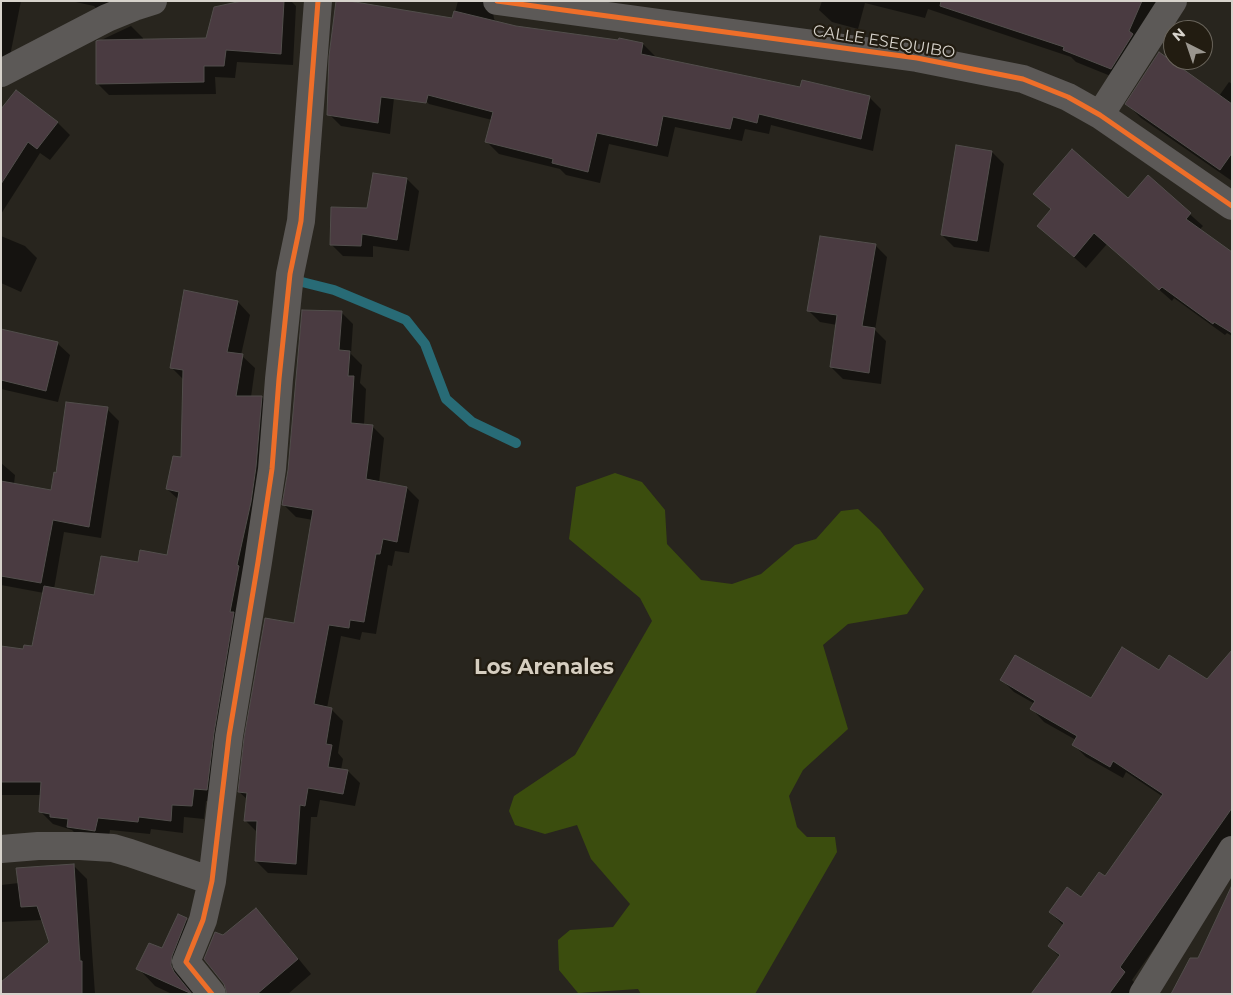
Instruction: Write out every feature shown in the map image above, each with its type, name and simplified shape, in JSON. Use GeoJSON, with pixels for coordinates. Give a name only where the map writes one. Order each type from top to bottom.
{"type":"FeatureCollection","features":[{"type":"Feature","properties":{"kind":"street"},"geometry":{"type":"LineString","coordinates":[[1,73],[107,18],[134,6],[153,1]]}},
{"type":"Feature","properties":{"kind":"street"},"geometry":{"type":"LineString","coordinates":[[212,994],[186,962],[203,920],[212,881],[229,736],[272,469],[290,274],[301,221],[318,1]]}},
{"type":"Feature","properties":{"kind":"street","name":"CALLE ESEQUIBO"},"geometry":{"type":"LineString","coordinates":[[497,1],[917,58],[1023,79],[1068,97],[1100,114],[1232,206]]}},
{"type":"Feature","properties":{"kind":"street"},"geometry":{"type":"LineString","coordinates":[[1100,114],[1173,1]]}},
{"type":"Feature","properties":{"kind":"street"},"geometry":{"type":"LineString","coordinates":[[1,849],[38,846],[113,848],[212,881]]}},
{"type":"Feature","properties":{"kind":"street"},"geometry":{"type":"LineString","coordinates":[[1143,994],[1232,850]]}},
{"type":"Feature","properties":{"kind":"green space"},"geometry":{"type":"Polygon","coordinates":[[[615,473],[642,482],[665,510],[667,544],[701,580],[732,584],[761,574],[795,545],[816,539],[841,511],[858,509],[880,530],[924,589],[907,614],[848,624],[823,645],[848,729],[803,770],[789,796],[797,827],[807,837],[835,837],[837,852],[755,994],[641,994],[638,989],[578,993],[559,970],[558,940],[570,930],[613,927],[630,904],[591,859],[577,825],[545,834],[515,825],[509,811],[514,796],[575,755],[652,621],[640,598],[569,539],[576,487],[615,473]]]}},
{"type":"Feature","properties":{"kind":"building"},"geometry":{"type":"Polygon","coordinates":[[[242,1],[284,1],[281,54],[226,50],[224,66],[204,66],[204,82],[96,84],[96,41],[206,38],[214,7],[242,1]]]}},
{"type":"Feature","properties":{"kind":"building"},"geometry":{"type":"Polygon","coordinates":[[[336,1],[349,1],[452,18],[454,11],[516,26],[618,40],[619,38],[643,43],[641,54],[800,87],[802,80],[870,96],[861,139],[759,114],[757,123],[733,117],[730,129],[663,116],[657,146],[597,133],[588,172],[552,163],[553,159],[485,142],[493,112],[428,95],[426,103],[381,97],[378,123],[327,115],[329,56],[336,1]]]}},
{"type":"Feature","properties":{"kind":"building"},"geometry":{"type":"Polygon","coordinates":[[[941,1],[1142,1],[1129,31],[1133,34],[1111,69],[1063,50],[1064,47],[940,6],[941,1]]]}},
{"type":"Feature","properties":{"kind":"building"},"geometry":{"type":"Polygon","coordinates":[[[1159,52],[1163,55],[1163,70],[1184,70],[1232,104],[1232,153],[1220,170],[1125,104],[1159,52]]]}},
{"type":"Feature","properties":{"kind":"building"},"geometry":{"type":"Polygon","coordinates":[[[16,90],[58,122],[37,149],[28,142],[1,184],[1,109],[16,90]]]}},
{"type":"Feature","properties":{"kind":"building"},"geometry":{"type":"Polygon","coordinates":[[[956,145],[992,151],[977,241],[941,235],[956,145]]]}},
{"type":"Feature","properties":{"kind":"building"},"geometry":{"type":"Polygon","coordinates":[[[1072,149],[1128,198],[1148,175],[1191,213],[1186,219],[1232,252],[1232,333],[1214,322],[1213,324],[1162,287],[1159,290],[1094,233],[1074,257],[1037,226],[1051,209],[1033,194],[1072,149]]]}},
{"type":"Feature","properties":{"kind":"building"},"geometry":{"type":"Polygon","coordinates":[[[373,173],[407,178],[397,240],[362,234],[361,246],[330,245],[331,207],[367,208],[373,173]]]}},
{"type":"Feature","properties":{"kind":"building"},"geometry":{"type":"Polygon","coordinates":[[[820,236],[876,244],[862,326],[875,328],[869,373],[830,367],[837,315],[807,311],[820,236]]]}},
{"type":"Feature","properties":{"kind":"building"},"geometry":{"type":"Polygon","coordinates":[[[184,290],[238,301],[227,352],[243,354],[236,396],[262,396],[256,467],[251,502],[237,565],[239,566],[230,612],[234,612],[214,733],[207,790],[194,789],[192,806],[172,805],[171,821],[139,817],[138,822],[98,818],[95,831],[67,827],[68,819],[50,817],[50,814],[39,812],[41,782],[1,782],[1,646],[23,649],[24,645],[32,646],[44,586],[94,595],[101,556],[138,562],[140,550],[167,555],[179,492],[166,489],[173,456],[181,457],[183,370],[170,368],[184,290]]]}},
{"type":"Feature","properties":{"kind":"building"},"geometry":{"type":"Polygon","coordinates":[[[302,310],[342,311],[339,350],[350,351],[348,376],[354,376],[351,423],[373,425],[366,479],[407,487],[397,542],[383,539],[380,554],[376,554],[364,622],[350,620],[349,628],[329,625],[314,704],[332,708],[326,744],[332,745],[328,767],[348,770],[343,794],[308,788],[305,806],[300,805],[296,864],[255,861],[257,821],[244,821],[247,793],[238,792],[244,738],[265,618],[294,623],[313,510],[282,505],[288,470],[302,310]]]}},
{"type":"Feature","properties":{"kind":"building"},"geometry":{"type":"Polygon","coordinates":[[[1,329],[58,342],[46,391],[1,380],[1,329]]]}},
{"type":"Feature","properties":{"kind":"building"},"geometry":{"type":"Polygon","coordinates":[[[66,402],[108,407],[89,527],[53,520],[41,583],[1,576],[1,481],[51,490],[54,472],[56,473],[66,402]]]}},
{"type":"Feature","properties":{"kind":"building"},"geometry":{"type":"Polygon","coordinates":[[[1122,647],[1159,670],[1169,655],[1207,679],[1232,650],[1232,808],[1120,967],[1125,972],[1109,994],[1031,994],[1060,955],[1048,946],[1064,923],[1049,912],[1067,887],[1081,897],[1099,872],[1105,876],[1163,794],[1113,761],[1110,767],[1072,745],[1077,736],[1030,709],[1035,701],[1000,680],[1015,655],[1091,698],[1122,647]]]}},
{"type":"Feature","properties":{"kind":"building"},"geometry":{"type":"Polygon","coordinates":[[[74,864],[80,961],[82,961],[82,994],[1,994],[1,982],[49,942],[37,906],[21,907],[16,868],[74,864]]]}},
{"type":"Feature","properties":{"kind":"building"},"geometry":{"type":"Polygon","coordinates":[[[1232,885],[1232,994],[1171,994],[1190,958],[1198,958],[1232,885]]]}},
{"type":"Feature","properties":{"kind":"building"},"geometry":{"type":"Polygon","coordinates":[[[256,908],[298,959],[257,994],[227,994],[224,984],[204,959],[215,932],[223,935],[256,908]]]}},
{"type":"Feature","properties":{"kind":"building"},"geometry":{"type":"Polygon","coordinates":[[[178,914],[187,918],[172,956],[171,965],[174,972],[192,994],[136,969],[149,943],[162,948],[178,914]]]}},
{"type":"Feature","properties":{"kind":"waterway"},"geometry":{"type":"LineString","coordinates":[[302,282],[334,290],[406,320],[425,344],[446,399],[472,422],[516,443]]}},
{"type":"Feature","properties":{"kind":"cycle path"},"geometry":{"type":"LineString","coordinates":[[212,994],[186,962],[203,920],[212,881],[229,736],[272,469],[290,274],[301,221],[318,1]]}},
{"type":"Feature","properties":{"kind":"cycle path"},"geometry":{"type":"LineString","coordinates":[[497,1],[917,58],[1023,79],[1068,97],[1100,115],[1232,206]]}},
{"type":"Feature","properties":{"kind":"district","name":"Los Arenales"},"geometry":{"type":"Point","coordinates":[544,668]}}]}
